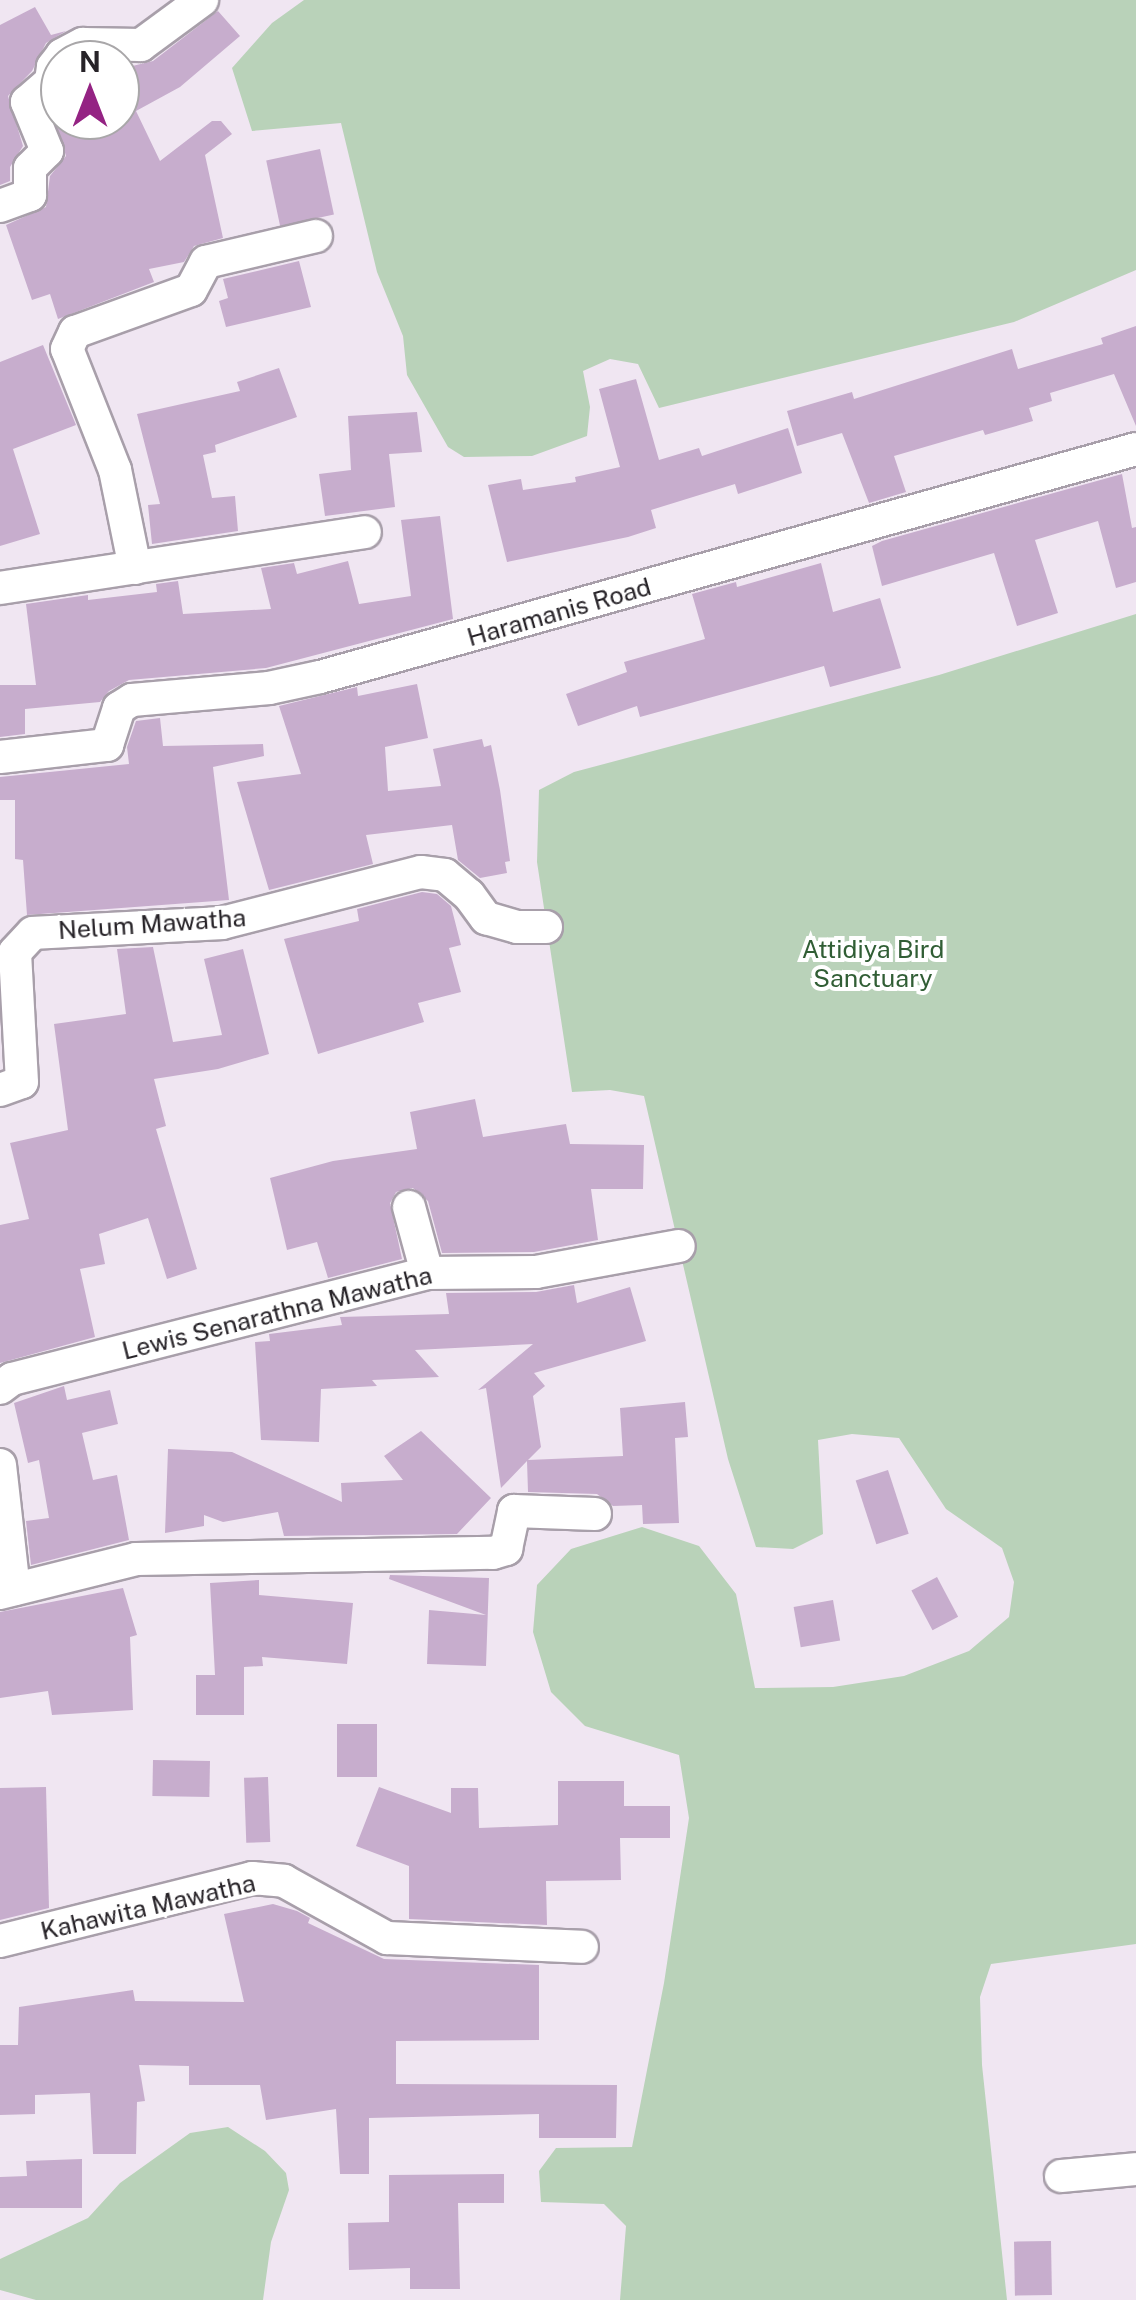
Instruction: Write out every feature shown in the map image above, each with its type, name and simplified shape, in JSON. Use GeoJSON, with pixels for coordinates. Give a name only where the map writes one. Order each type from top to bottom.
{"type":"FeatureCollection","features":[{"type":"Feature","properties":{"kind":"street"},"geometry":{"type":"LineString","coordinates":[[0,206],[30,195],[30,168],[48,152],[27,102],[52,81],[53,67],[62,55],[83,44],[141,44],[202,0]]}},
{"type":"Feature","properties":{"kind":"street"},"geometry":{"type":"LineString","coordinates":[[135,568],[115,470],[67,349],[74,332],[191,290],[206,262],[316,236]]}},
{"type":"Feature","properties":{"kind":"street","name":"Haramanis Road"},"geometry":{"type":"LineString","coordinates":[[0,756],[107,744],[119,708],[132,700],[269,688],[320,677],[1136,448]]}},
{"type":"Feature","properties":{"kind":"street"},"geometry":{"type":"LineString","coordinates":[[0,588],[366,532]]}},
{"type":"Feature","properties":{"kind":"street","name":"Nelum Mawatha"},"geometry":{"type":"LineString","coordinates":[[0,1090],[22,1082],[15,952],[33,933],[222,923],[420,872],[445,875],[469,894],[486,918],[517,927],[546,927]]}},
{"type":"Feature","properties":{"kind":"street"},"geometry":{"type":"LineString","coordinates":[[409,1207],[426,1273]]}},
{"type":"Feature","properties":{"kind":"street","name":"Lewis Senarathna Mawatha"},"geometry":{"type":"LineString","coordinates":[[0,1388],[12,1379],[426,1273],[536,1272],[679,1246]]}},
{"type":"Feature","properties":{"kind":"street"},"geometry":{"type":"LineString","coordinates":[[0,1465],[7,1591],[136,1559],[493,1553],[506,1549],[514,1511],[595,1514]]}},
{"type":"Feature","properties":{"kind":"street","name":"Kahawita Mawatha"},"geometry":{"type":"LineString","coordinates":[[0,1941],[252,1878],[284,1882],[388,1938],[582,1947]]}},
{"type":"Feature","properties":{"kind":"street"},"geometry":{"type":"LineString","coordinates":[[1062,2176],[1136,2169]]}},
{"type":"Feature","properties":{"kind":"green space"},"geometry":{"type":"Polygon","coordinates":[[[304,0],[1136,0],[1136,270],[1014,322],[659,408],[638,364],[610,359],[583,371],[590,407],[587,436],[532,456],[464,457],[448,447],[407,375],[403,336],[377,272],[341,123],[252,131],[232,68],[272,23],[304,0]]]}},
{"type":"Feature","properties":{"kind":"green space","name":"Attidiya Bird Sanctuary"},"geometry":{"type":"Polygon","coordinates":[[[1136,614],[1136,1944],[991,1964],[980,1997],[982,2065],[1007,2300],[620,2300],[626,2226],[604,2204],[541,2202],[539,2171],[556,2148],[632,2147],[664,1983],[689,1818],[679,1755],[585,1726],[551,1692],[533,1632],[537,1585],[571,1549],[642,1527],[699,1546],[736,1594],[755,1688],[833,1687],[904,1676],[969,1651],[1009,1617],[1014,1582],[1002,1548],[946,1509],[899,1438],[852,1434],[818,1440],[823,1534],[793,1549],[756,1547],[728,1459],[644,1096],[610,1090],[572,1092],[537,862],[539,790],[574,772],[939,675],[1136,614]]]}},
{"type":"Feature","properties":{"kind":"green space"},"geometry":{"type":"Polygon","coordinates":[[[228,2127],[265,2151],[286,2173],[289,2190],[271,2242],[263,2300],[36,2300],[0,2290],[0,2259],[88,2218],[120,2183],[190,2133],[228,2127]]]}},
{"type":"Feature","properties":{"kind":"building"},"geometry":{"type":"Polygon","coordinates":[[[35,7],[51,35],[66,31],[51,40],[40,40],[40,55],[32,71],[8,96],[23,146],[10,167],[10,181],[0,185],[0,25],[35,7]]]}},
{"type":"Feature","properties":{"kind":"building"},"geometry":{"type":"Polygon","coordinates":[[[218,11],[240,36],[180,87],[140,109],[140,64],[153,61],[218,11]]]}},
{"type":"Feature","properties":{"kind":"building"},"geometry":{"type":"Polygon","coordinates":[[[140,119],[160,161],[212,121],[221,121],[232,134],[205,155],[223,238],[194,246],[184,262],[149,269],[154,282],[58,319],[50,294],[32,300],[6,225],[46,207],[50,176],[66,156],[61,140],[140,140],[140,119]]]}},
{"type":"Feature","properties":{"kind":"building"},"geometry":{"type":"Polygon","coordinates":[[[320,149],[334,215],[280,226],[266,160],[320,149]]]}},
{"type":"Feature","properties":{"kind":"building"},"geometry":{"type":"Polygon","coordinates":[[[299,261],[311,307],[226,327],[219,301],[228,298],[223,279],[299,261]]]}},
{"type":"Feature","properties":{"kind":"building"},"geometry":{"type":"Polygon","coordinates":[[[1136,326],[1136,426],[1114,374],[1050,393],[1052,401],[1029,408],[1033,421],[985,435],[983,430],[894,456],[906,492],[869,503],[842,433],[797,446],[787,411],[852,392],[854,399],[1012,349],[1018,369],[1103,344],[1101,338],[1136,326]]]}},
{"type":"Feature","properties":{"kind":"building"},"geometry":{"type":"Polygon","coordinates":[[[43,345],[76,425],[13,449],[40,534],[0,546],[0,362],[43,345]]]}},
{"type":"Feature","properties":{"kind":"building"},"geometry":{"type":"Polygon","coordinates":[[[279,368],[297,417],[215,445],[216,452],[203,455],[212,498],[235,496],[238,531],[152,544],[148,505],[160,504],[137,414],[240,391],[237,382],[279,368]]]}},
{"type":"Feature","properties":{"kind":"building"},"geometry":{"type":"Polygon","coordinates":[[[636,379],[659,460],[699,448],[702,456],[788,428],[802,473],[738,494],[735,484],[651,510],[656,528],[628,537],[507,562],[488,485],[521,479],[523,490],[576,482],[575,477],[620,467],[599,389],[636,379]]]}},
{"type":"Feature","properties":{"kind":"building"},"geometry":{"type":"Polygon","coordinates":[[[417,412],[422,452],[389,454],[395,507],[325,516],[319,474],[351,470],[348,416],[417,412]]]}},
{"type":"Feature","properties":{"kind":"building"},"geometry":{"type":"Polygon","coordinates":[[[1122,474],[1132,528],[1136,527],[1136,582],[1116,588],[1098,521],[1035,540],[1058,613],[1017,626],[994,553],[882,586],[872,546],[882,541],[1122,474]]]}},
{"type":"Feature","properties":{"kind":"building"},"geometry":{"type":"Polygon","coordinates":[[[440,516],[453,619],[266,668],[129,680],[109,691],[100,702],[25,709],[25,734],[0,737],[0,685],[36,685],[26,604],[88,595],[88,600],[157,592],[156,584],[178,581],[183,614],[271,609],[261,568],[294,563],[297,574],[348,561],[359,604],[411,596],[401,520],[440,516]]]}},
{"type":"Feature","properties":{"kind":"building"},"geometry":{"type":"Polygon","coordinates":[[[821,563],[833,612],[880,598],[901,668],[830,687],[824,666],[640,717],[637,706],[578,726],[566,694],[627,672],[624,662],[705,639],[692,594],[736,582],[737,587],[821,563]]]}},
{"type":"Feature","properties":{"kind":"building"},"geometry":{"type":"Polygon","coordinates":[[[417,684],[428,738],[385,747],[388,791],[441,786],[433,749],[482,739],[484,747],[491,745],[510,861],[505,862],[507,873],[480,878],[458,860],[452,825],[366,835],[373,864],[269,890],[237,782],[301,774],[279,706],[357,687],[358,696],[417,684]]]}},
{"type":"Feature","properties":{"kind":"building"},"geometry":{"type":"Polygon","coordinates":[[[160,718],[163,746],[263,744],[264,756],[213,767],[229,900],[27,915],[23,860],[15,859],[15,800],[0,800],[0,777],[129,764],[127,747],[136,721],[160,718]]]}},
{"type":"Feature","properties":{"kind":"building"},"geometry":{"type":"Polygon","coordinates":[[[422,892],[437,894],[451,906],[461,945],[449,948],[461,992],[418,1003],[424,1022],[318,1054],[284,939],[359,921],[357,909],[422,892]]]}},
{"type":"Feature","properties":{"kind":"building"},"geometry":{"type":"Polygon","coordinates":[[[153,947],[173,1042],[222,1035],[204,959],[243,949],[269,1054],[218,1069],[154,1079],[166,1126],[156,1129],[197,1269],[167,1279],[148,1218],[99,1234],[105,1264],[80,1269],[95,1337],[0,1363],[0,1225],[29,1219],[10,1143],[68,1130],[54,1024],[126,1014],[117,949],[153,947]]]}},
{"type":"Feature","properties":{"kind":"building"},"geometry":{"type":"Polygon","coordinates":[[[475,1099],[483,1137],[566,1124],[570,1144],[644,1145],[643,1189],[591,1189],[598,1240],[534,1252],[442,1253],[428,1201],[413,1188],[396,1192],[390,1203],[402,1259],[328,1278],[317,1242],[287,1250],[270,1178],[333,1161],[417,1149],[410,1112],[475,1099]]]}},
{"type":"Feature","properties":{"kind":"building"},"geometry":{"type":"Polygon","coordinates":[[[574,1285],[577,1303],[630,1287],[646,1341],[534,1373],[545,1386],[533,1396],[541,1447],[528,1460],[623,1456],[620,1408],[685,1402],[688,1437],[675,1438],[679,1523],[643,1524],[642,1505],[613,1506],[597,1494],[528,1492],[527,1461],[501,1488],[486,1388],[478,1390],[533,1344],[415,1350],[439,1377],[372,1380],[377,1386],[321,1389],[319,1442],[261,1440],[255,1342],[270,1341],[269,1334],[342,1325],[340,1317],[449,1314],[446,1293],[536,1292],[574,1285]]]}},
{"type":"Feature","properties":{"kind":"building"},"geometry":{"type":"Polygon","coordinates":[[[64,1386],[67,1400],[110,1390],[118,1424],[82,1433],[93,1480],[117,1475],[129,1540],[31,1565],[26,1521],[49,1518],[39,1460],[28,1463],[14,1403],[64,1386]]]}},
{"type":"Feature","properties":{"kind":"building"},"geometry":{"type":"Polygon","coordinates":[[[421,1431],[491,1498],[457,1534],[284,1536],[278,1512],[223,1522],[204,1515],[204,1526],[165,1533],[168,1449],[232,1452],[342,1502],[341,1483],[403,1480],[384,1456],[421,1431]]]}},
{"type":"Feature","properties":{"kind":"building"},"geometry":{"type":"Polygon","coordinates":[[[888,1470],[909,1534],[876,1544],[856,1481],[888,1470]]]}},
{"type":"Feature","properties":{"kind":"building"},"geometry":{"type":"Polygon","coordinates":[[[390,1575],[489,1578],[486,1666],[427,1664],[429,1610],[486,1615],[389,1579],[390,1575]]]}},
{"type":"Feature","properties":{"kind":"building"},"geometry":{"type":"Polygon","coordinates":[[[937,1577],[958,1617],[933,1630],[911,1591],[937,1577]]]}},
{"type":"Feature","properties":{"kind":"building"},"geometry":{"type":"Polygon","coordinates":[[[259,1580],[259,1595],[353,1603],[347,1664],[262,1657],[263,1666],[244,1667],[244,1715],[196,1715],[196,1675],[215,1675],[210,1583],[259,1580]]]}},
{"type":"Feature","properties":{"kind":"building"},"geometry":{"type":"Polygon","coordinates":[[[123,1588],[137,1635],[130,1637],[133,1710],[52,1715],[48,1691],[0,1698],[0,1612],[123,1588]]]}},
{"type":"Feature","properties":{"kind":"building"},"geometry":{"type":"Polygon","coordinates":[[[833,1600],[840,1640],[801,1647],[794,1607],[833,1600]]]}},
{"type":"Feature","properties":{"kind":"building"},"geometry":{"type":"Polygon","coordinates":[[[337,1724],[377,1724],[377,1777],[337,1777],[337,1724]]]}},
{"type":"Feature","properties":{"kind":"building"},"geometry":{"type":"Polygon","coordinates":[[[153,1760],[210,1761],[209,1797],[152,1796],[153,1760]]]}},
{"type":"Feature","properties":{"kind":"building"},"geometry":{"type":"Polygon","coordinates":[[[268,1777],[270,1842],[246,1843],[244,1778],[268,1777]]]}},
{"type":"Feature","properties":{"kind":"building"},"geometry":{"type":"Polygon","coordinates":[[[558,1781],[624,1781],[624,1806],[670,1806],[670,1838],[620,1838],[621,1880],[546,1881],[547,1925],[409,1919],[409,1866],[356,1846],[379,1787],[451,1813],[451,1788],[478,1788],[479,1828],[558,1825],[558,1781]]]}},
{"type":"Feature","properties":{"kind":"building"},"geometry":{"type":"Polygon","coordinates":[[[46,1787],[49,1908],[0,1920],[0,1788],[46,1787]]]}},
{"type":"Feature","properties":{"kind":"building"},"geometry":{"type":"Polygon","coordinates":[[[273,1904],[297,1911],[310,1918],[308,1923],[384,1959],[539,1965],[539,2040],[396,2041],[396,2084],[617,2085],[616,2138],[539,2138],[539,2114],[369,2118],[369,2174],[340,2174],[336,2109],[266,2120],[260,2085],[189,2085],[189,2066],[139,2065],[145,2101],[137,2102],[136,2154],[93,2154],[90,2093],[35,2095],[35,2114],[0,2115],[0,2045],[18,2045],[19,2007],[133,1990],[135,2001],[244,2002],[224,1914],[273,1904]]]}},
{"type":"Feature","properties":{"kind":"building"},"geometry":{"type":"Polygon","coordinates":[[[82,2159],[82,2208],[0,2208],[0,2177],[27,2176],[26,2161],[82,2159]]]}},
{"type":"Feature","properties":{"kind":"building"},"geometry":{"type":"Polygon","coordinates":[[[504,2174],[504,2203],[458,2203],[460,2289],[410,2289],[410,2268],[349,2270],[348,2223],[389,2222],[389,2175],[504,2174]]]}},
{"type":"Feature","properties":{"kind":"building"},"geometry":{"type":"Polygon","coordinates":[[[1051,2241],[1052,2295],[1015,2296],[1014,2242],[1051,2241]]]}}]}
